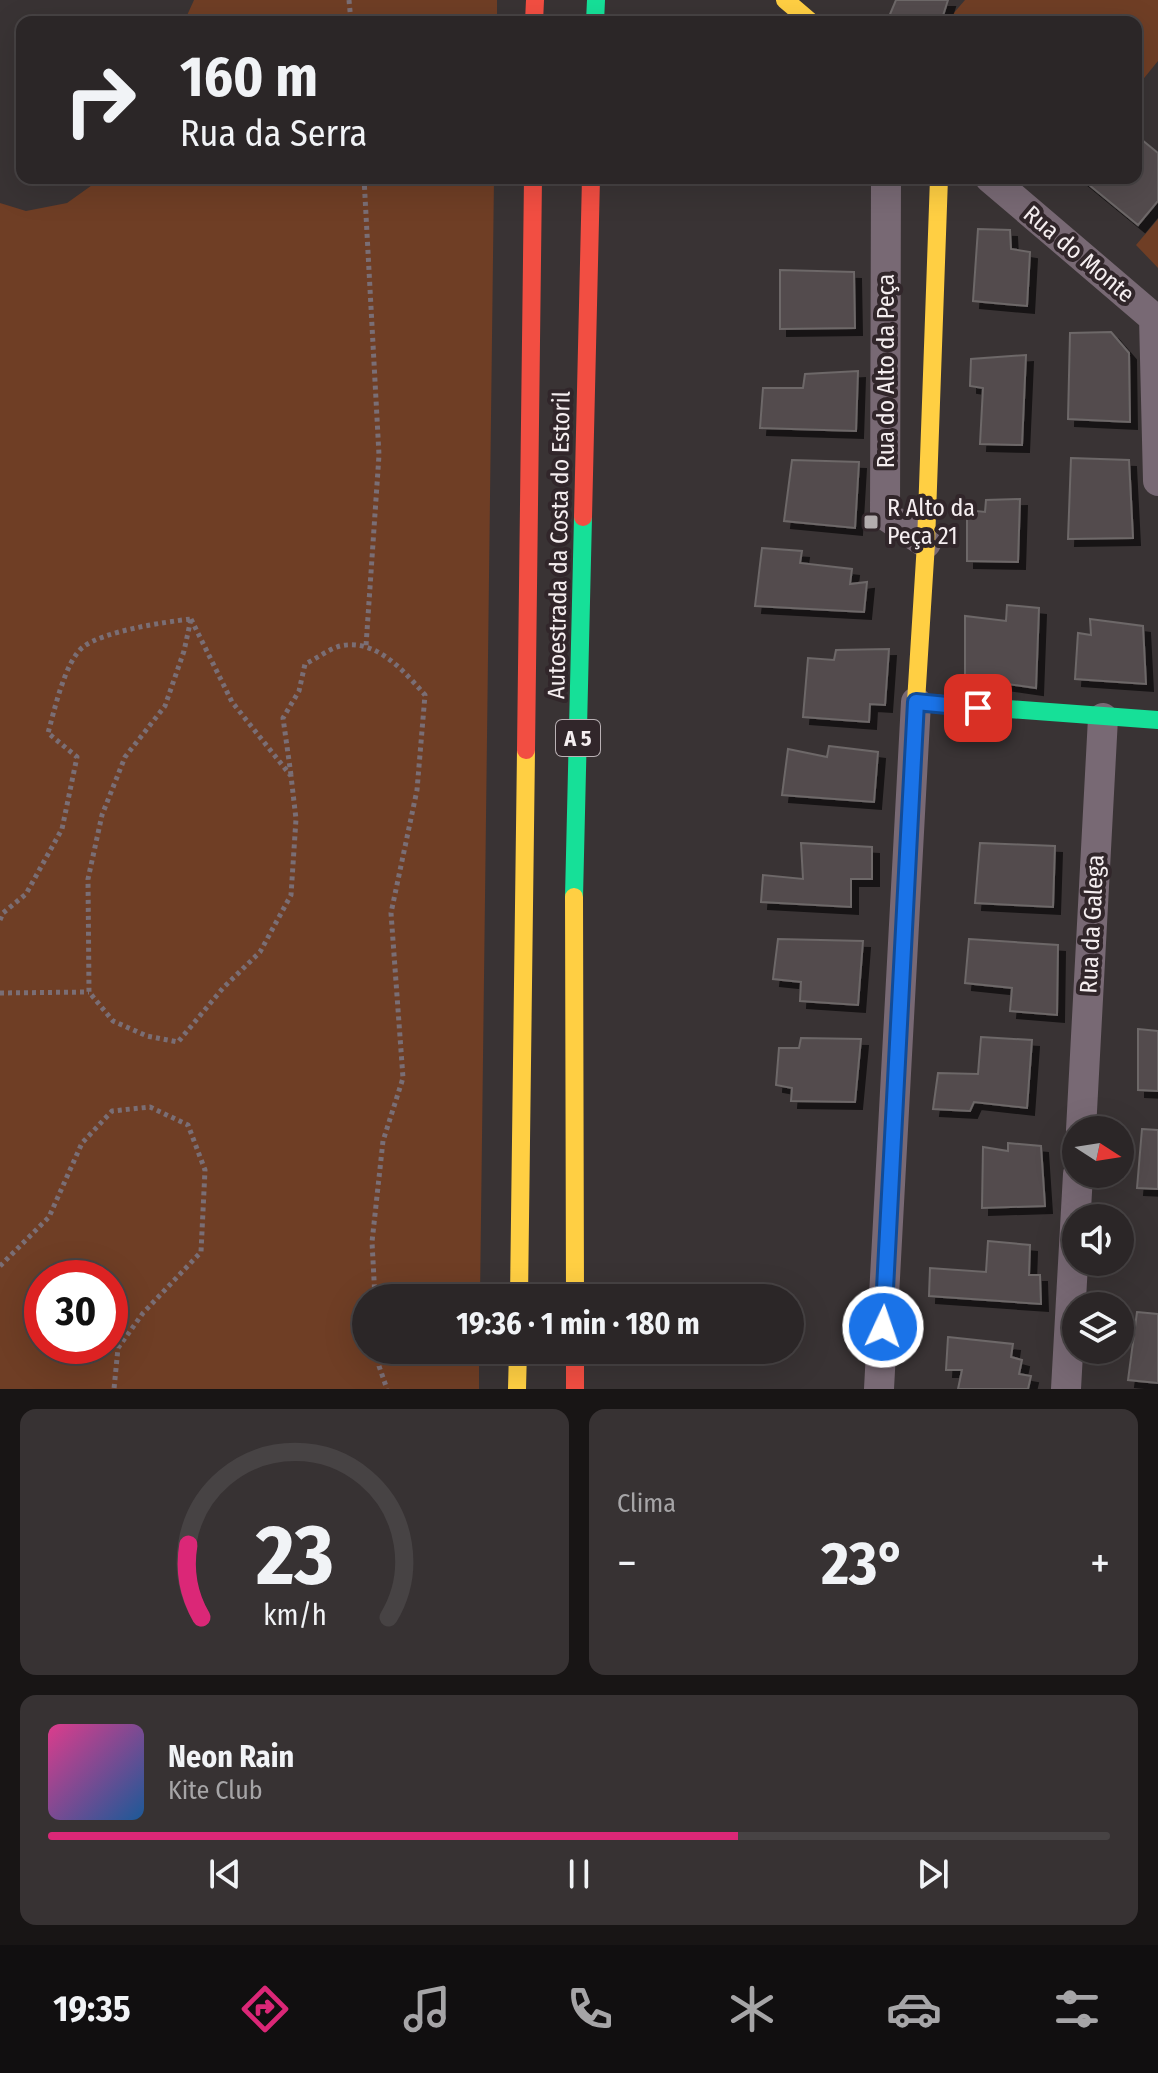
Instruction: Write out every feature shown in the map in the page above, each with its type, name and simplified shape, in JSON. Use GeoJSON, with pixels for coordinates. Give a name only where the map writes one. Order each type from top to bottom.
{"type":"FeatureCollection","features":[{"type":"Feature","properties":{"kind":"main road"},"geometry":{"type":"LineString","coordinates":[[785,0],[804,16]]}},
{"type":"Feature","properties":{"kind":"main road","name":"Autoestrada da Costa do Estoril"},"geometry":{"type":"LineString","coordinates":[[519,1284],[533,184]]}},
{"type":"Feature","properties":{"kind":"main road","name":"Autoestrada da Costa do Estoril"},"geometry":{"type":"LineString","coordinates":[[575,1284],[574,894],[591,184]]}},
{"type":"Feature","properties":{"kind":"main road","name":"Rua do Alto da Peça"},"geometry":{"type":"LineString","coordinates":[[916,702],[926,543],[939,184]]}},
{"type":"Feature","properties":{"kind":"main road"},"geometry":{"type":"LineString","coordinates":[[916,702],[1158,720]]}},
{"type":"Feature","properties":{"kind":"main road"},"geometry":{"type":"LineString","coordinates":[[517,1389],[518,1364]]}},
{"type":"Feature","properties":{"kind":"main road"},"geometry":{"type":"LineString","coordinates":[[575,1364],[575,1389]]}},
{"type":"Feature","properties":{"kind":"street","name":"Rua do Alto da Peça"},"geometry":{"type":"LineString","coordinates":[[886,184],[885,515],[926,543]]}},
{"type":"Feature","properties":{"kind":"street","name":"Rua do Monte"},"geometry":{"type":"LineString","coordinates":[[997,184],[1154,318],[1158,481]]}},
{"type":"Feature","properties":{"kind":"street","name":"Rua do Alto da Peça"},"geometry":{"type":"LineString","coordinates":[[879,1389],[916,702]]}},
{"type":"Feature","properties":{"kind":"street","name":"Rua da Galega"},"geometry":{"type":"LineString","coordinates":[[1082,1116],[1103,718]]}},
{"type":"Feature","properties":{"kind":"street"},"geometry":{"type":"LineString","coordinates":[[1066,1389],[1077,1188]]}},
{"type":"Feature","properties":{"kind":"path"},"geometry":{"type":"LineString","coordinates":[[364,184],[379,455],[366,646]]}},
{"type":"Feature","properties":{"kind":"path"},"geometry":{"type":"LineString","coordinates":[[191,619],[232,702],[291,776]]}},
{"type":"Feature","properties":{"kind":"path"},"geometry":{"type":"LineString","coordinates":[[191,619],[184,651],[165,706],[125,757],[102,815],[88,879],[89,992],[113,1021],[147,1036],[178,1042],[223,988],[260,952],[291,895],[296,819],[283,718],[299,691],[305,664],[339,646],[366,646],[401,667],[425,695],[417,790],[391,913],[403,1078],[383,1141],[372,1242],[374,1284]]}},
{"type":"Feature","properties":{"kind":"path"},"geometry":{"type":"LineString","coordinates":[[0,920],[3,913],[26,894],[62,829],[77,757],[48,733],[64,677],[82,648],[118,633],[157,623],[191,619]]}},
{"type":"Feature","properties":{"kind":"path"},"geometry":{"type":"LineString","coordinates":[[0,993],[89,992]]}},
{"type":"Feature","properties":{"kind":"path"},"geometry":{"type":"LineString","coordinates":[[0,1266],[49,1217],[82,1143],[112,1111],[150,1107],[188,1125],[205,1170],[201,1252],[143,1313],[118,1348],[114,1389]]}},
{"type":"Feature","properties":{"kind":"path"},"geometry":{"type":"LineString","coordinates":[[379,1364],[387,1389]]}},
{"type":"Feature","properties":{"kind":"shaded area"},"geometry":{"type":"Polygon","coordinates":[[[194,0],[497,0],[497,16],[187,16],[194,0]]]}},
{"type":"Feature","properties":{"kind":"shaded area"},"geometry":{"type":"Polygon","coordinates":[[[965,0],[1158,0],[1158,61],[1142,81],[1142,16],[951,16],[965,0]]]}},
{"type":"Feature","properties":{"kind":"shaded area"},"geometry":{"type":"Polygon","coordinates":[[[94,184],[494,184],[480,1284],[352,1284],[352,1364],[479,1364],[479,1389],[0,1389],[0,203],[26,211],[67,203],[94,184]]]}},
{"type":"Feature","properties":{"kind":"shaded area"},"geometry":{"type":"Polygon","coordinates":[[[1158,219],[1158,268],[1136,245],[1158,219]]]}},
{"type":"Feature","properties":{"kind":"building"},"geometry":{"type":"Polygon","coordinates":[[[896,0],[948,0],[943,16],[889,16],[896,0]]]}},
{"type":"Feature","properties":{"kind":"building"},"geometry":{"type":"Polygon","coordinates":[[[1142,140],[1158,153],[1158,201],[1138,225],[1088,184],[1142,184],[1142,140]]]}},
{"type":"Feature","properties":{"kind":"building"},"geometry":{"type":"Polygon","coordinates":[[[978,229],[1010,230],[1011,249],[1030,252],[1027,306],[973,301],[978,229]]]}},
{"type":"Feature","properties":{"kind":"building"},"geometry":{"type":"Polygon","coordinates":[[[780,270],[854,272],[855,328],[780,329],[780,270]]]}},
{"type":"Feature","properties":{"kind":"building"},"geometry":{"type":"Polygon","coordinates":[[[1111,332],[1129,353],[1130,422],[1068,419],[1070,333],[1111,332]]]}},
{"type":"Feature","properties":{"kind":"building"},"geometry":{"type":"Polygon","coordinates":[[[1026,355],[1022,445],[980,444],[983,388],[970,386],[971,359],[1026,355]]]}},
{"type":"Feature","properties":{"kind":"building"},"geometry":{"type":"Polygon","coordinates":[[[858,371],[856,431],[760,428],[763,388],[803,388],[805,374],[858,371]]]}},
{"type":"Feature","properties":{"kind":"building"},"geometry":{"type":"Polygon","coordinates":[[[1071,458],[1129,460],[1133,538],[1068,539],[1071,458]]]}},
{"type":"Feature","properties":{"kind":"building"},"geometry":{"type":"Polygon","coordinates":[[[792,460],[859,462],[855,528],[784,521],[792,460]]]}},
{"type":"Feature","properties":{"kind":"building"},"geometry":{"type":"Polygon","coordinates":[[[1020,499],[1018,562],[967,561],[967,510],[985,512],[986,500],[1020,499]]]}},
{"type":"Feature","properties":{"kind":"building"},"geometry":{"type":"Polygon","coordinates":[[[762,548],[802,551],[800,563],[852,569],[850,584],[867,582],[864,612],[755,606],[762,548]]]}},
{"type":"Feature","properties":{"kind":"building"},"geometry":{"type":"Polygon","coordinates":[[[1007,605],[1039,608],[1036,688],[965,678],[965,616],[1006,621],[1007,605]]]}},
{"type":"Feature","properties":{"kind":"building"},"geometry":{"type":"Polygon","coordinates":[[[1090,619],[1143,626],[1146,684],[1075,679],[1078,633],[1091,635],[1090,619]]]}},
{"type":"Feature","properties":{"kind":"building"},"geometry":{"type":"Polygon","coordinates":[[[889,649],[885,705],[870,704],[869,722],[803,717],[808,658],[834,660],[836,650],[889,649]]]}},
{"type":"Feature","properties":{"kind":"building"},"geometry":{"type":"Polygon","coordinates":[[[829,746],[878,752],[874,802],[782,795],[788,749],[827,757],[829,746]]]}},
{"type":"Feature","properties":{"kind":"building"},"geometry":{"type":"Polygon","coordinates":[[[801,843],[872,847],[872,879],[851,879],[851,907],[761,902],[763,875],[803,879],[801,843]]]}},
{"type":"Feature","properties":{"kind":"building"},"geometry":{"type":"Polygon","coordinates":[[[980,843],[1055,846],[1053,907],[975,903],[980,843]]]}},
{"type":"Feature","properties":{"kind":"building"},"geometry":{"type":"Polygon","coordinates":[[[778,939],[863,941],[858,1005],[800,1001],[801,982],[773,979],[778,939]]]}},
{"type":"Feature","properties":{"kind":"building"},"geometry":{"type":"Polygon","coordinates":[[[969,939],[1058,945],[1057,1015],[1010,1011],[1012,988],[965,983],[969,939]]]}},
{"type":"Feature","properties":{"kind":"building"},"geometry":{"type":"Polygon","coordinates":[[[1138,1029],[1158,1031],[1158,1091],[1138,1090],[1138,1029]]]}},
{"type":"Feature","properties":{"kind":"building"},"geometry":{"type":"Polygon","coordinates":[[[981,1037],[1032,1040],[1027,1108],[974,1102],[970,1111],[933,1109],[938,1073],[978,1074],[981,1037]]]}},
{"type":"Feature","properties":{"kind":"building"},"geometry":{"type":"Polygon","coordinates":[[[801,1038],[861,1039],[855,1102],[791,1101],[792,1088],[776,1085],[779,1048],[799,1048],[801,1038]]]}},
{"type":"Feature","properties":{"kind":"building"},"geometry":{"type":"Polygon","coordinates":[[[1142,1129],[1158,1130],[1158,1189],[1137,1188],[1142,1129]]]}},
{"type":"Feature","properties":{"kind":"building"},"geometry":{"type":"Polygon","coordinates":[[[1008,1143],[1041,1146],[1045,1206],[982,1208],[983,1147],[1008,1151],[1008,1143]]]}},
{"type":"Feature","properties":{"kind":"building"},"geometry":{"type":"Polygon","coordinates":[[[988,1241],[1030,1245],[1029,1275],[1040,1275],[1041,1304],[929,1296],[930,1268],[986,1272],[988,1241]]]}},
{"type":"Feature","properties":{"kind":"building"},"geometry":{"type":"Polygon","coordinates":[[[1137,1312],[1158,1314],[1158,1383],[1128,1380],[1130,1364],[1134,1364],[1137,1312]]]}},
{"type":"Feature","properties":{"kind":"building"},"geometry":{"type":"Polygon","coordinates":[[[948,1337],[1013,1344],[1011,1357],[1022,1360],[1019,1374],[1031,1376],[1028,1389],[958,1389],[962,1370],[946,1370],[948,1337]]]}},
{"type":"Feature","properties":{"kind":"traffic: fast"},"geometry":{"type":"LineString","coordinates":[[595,16],[596,0]]}},
{"type":"Feature","properties":{"kind":"traffic: fast"},"geometry":{"type":"LineString","coordinates":[[574,897],[583,517]]}},
{"type":"Feature","properties":{"kind":"traffic: fast"},"geometry":{"type":"LineString","coordinates":[[967,706],[1158,720]]}},
{"type":"Feature","properties":{"kind":"traffic: slow"},"geometry":{"type":"LineString","coordinates":[[785,0],[804,16]]}},
{"type":"Feature","properties":{"kind":"traffic: slow"},"geometry":{"type":"LineString","coordinates":[[939,184],[926,543],[916,702],[967,706]]}},
{"type":"Feature","properties":{"kind":"traffic: slow"},"geometry":{"type":"LineString","coordinates":[[519,1284],[526,750]]}},
{"type":"Feature","properties":{"kind":"traffic: slow"},"geometry":{"type":"LineString","coordinates":[[574,897],[575,1284]]}},
{"type":"Feature","properties":{"kind":"traffic: slow"},"geometry":{"type":"LineString","coordinates":[[517,1389],[518,1364]]}},
{"type":"Feature","properties":{"kind":"traffic: jam"},"geometry":{"type":"LineString","coordinates":[[534,16],[535,0]]}},
{"type":"Feature","properties":{"kind":"traffic: jam"},"geometry":{"type":"LineString","coordinates":[[526,750],[533,184]]}},
{"type":"Feature","properties":{"kind":"traffic: jam"},"geometry":{"type":"LineString","coordinates":[[583,517],[591,184]]}},
{"type":"Feature","properties":{"kind":"traffic: jam"},"geometry":{"type":"LineString","coordinates":[[575,1364],[575,1389]]}},
{"type":"Feature","properties":{"kind":"place","name":"R Alto da Peça 21"},"geometry":{"type":"Point","coordinates":[871,522]}},
{"type":"Feature","properties":{"kind":"route"},"geometry":{"type":"LineString","coordinates":[[883,1327],[916,702],[978,708]]}}]}
